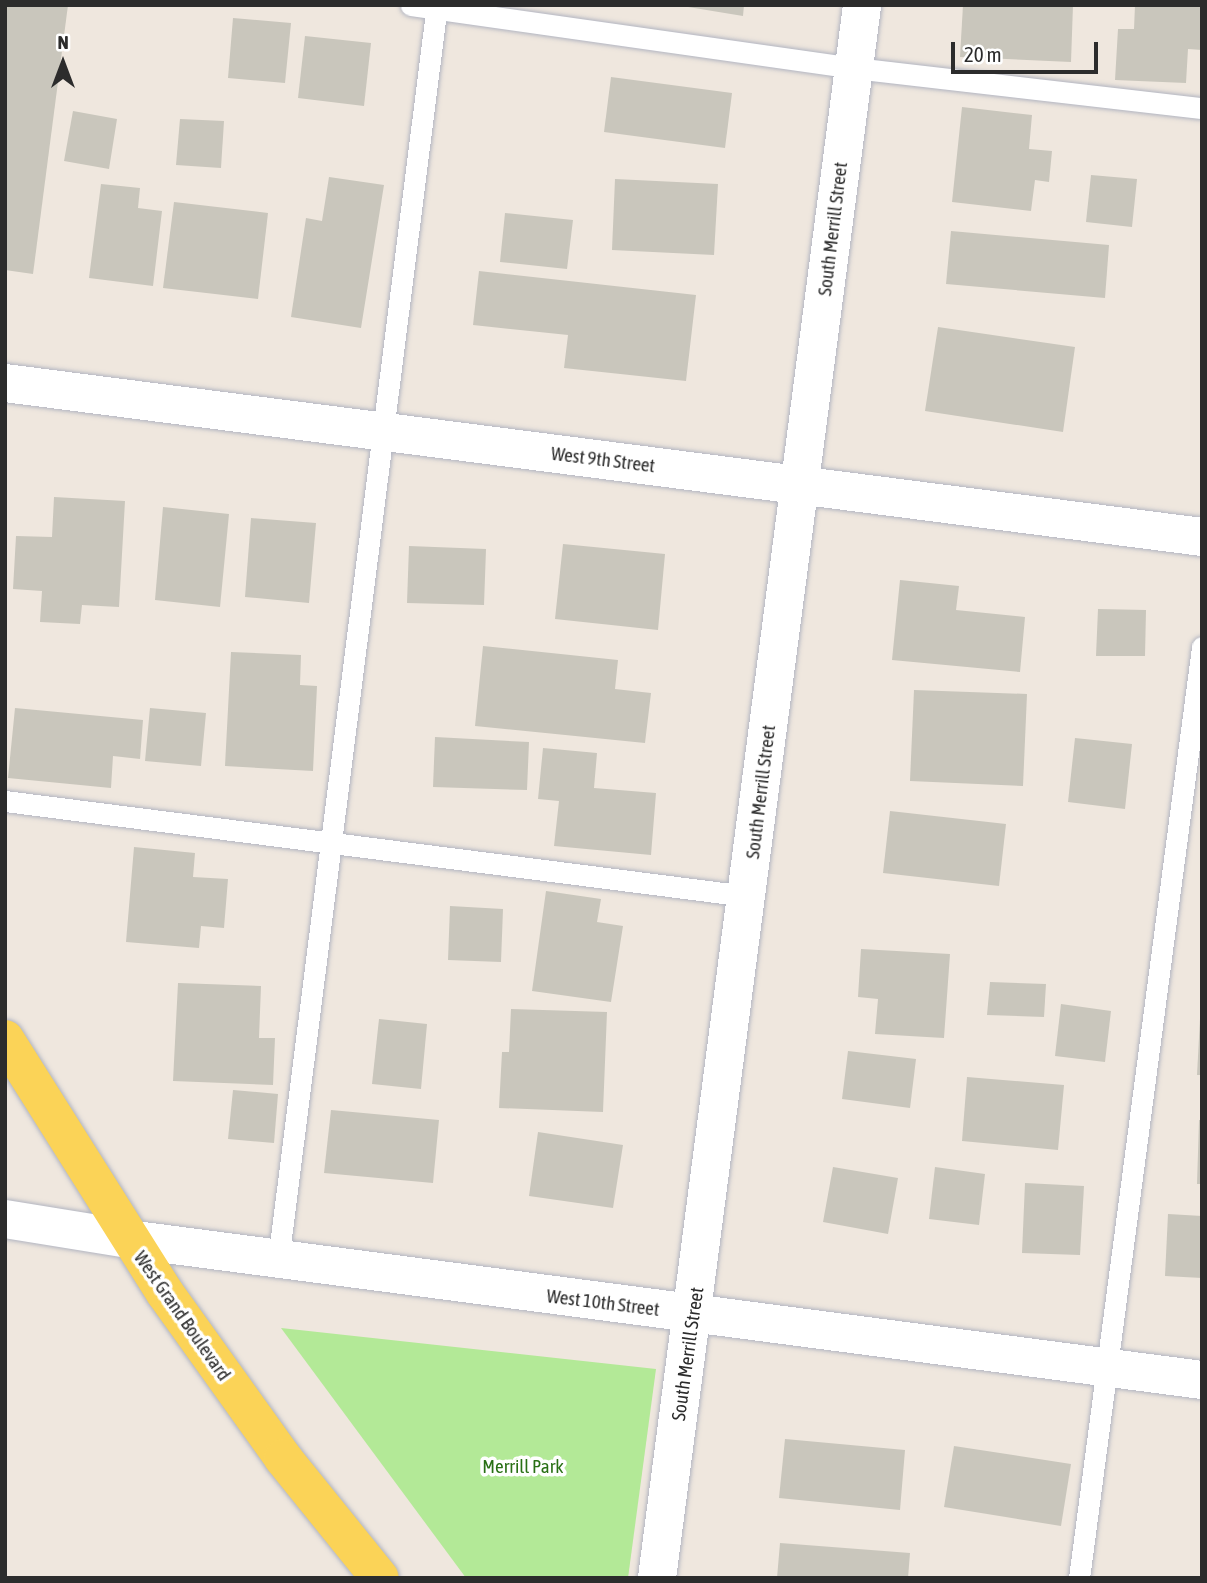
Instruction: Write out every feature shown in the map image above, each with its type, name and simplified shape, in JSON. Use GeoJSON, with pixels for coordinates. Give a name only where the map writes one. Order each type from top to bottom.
{"type":"FeatureCollection","features":[{"type":"Feature","properties":{"kind":"main road","name":"West Grand Boulevard"},"geometry":{"type":"LineString","coordinates":[[5,1039],[128,1239],[283,1458],[380,1578]]}},
{"type":"Feature","properties":{"kind":"street","name":"South Merrill Street"},"geometry":{"type":"LineString","coordinates":[[657,1578],[862,5]]}},
{"type":"Feature","properties":{"kind":"street","name":"West 9th Street"},"geometry":{"type":"LineString","coordinates":[[5,383],[1202,537]]}},
{"type":"Feature","properties":{"kind":"street","name":"West 10th Street"},"geometry":{"type":"LineString","coordinates":[[5,1219],[278,1261],[1202,1380]]}},
{"type":"Feature","properties":{"kind":"lane"},"geometry":{"type":"LineString","coordinates":[[411,5],[854,68],[1202,108]]}},
{"type":"Feature","properties":{"kind":"lane"},"geometry":{"type":"LineString","coordinates":[[278,1261],[436,7]]}},
{"type":"Feature","properties":{"kind":"lane"},"geometry":{"type":"LineString","coordinates":[[1079,1578],[1202,647]]}},
{"type":"Feature","properties":{"kind":"lane"},"geometry":{"type":"LineString","coordinates":[[5,801],[331,841],[747,897]]}},
{"type":"Feature","properties":{"kind":"green space","name":"Merrill Park"},"geometry":{"type":"Polygon","coordinates":[[[281,1328],[656,1369],[628,1578],[466,1578],[281,1328]]]}},
{"type":"Feature","properties":{"kind":"building"},"geometry":{"type":"Polygon","coordinates":[[[5,5],[68,5],[33,274],[5,270],[5,5]]]}},
{"type":"Feature","properties":{"kind":"building"},"geometry":{"type":"Polygon","coordinates":[[[676,5],[744,5],[743,16],[676,5]]]}},
{"type":"Feature","properties":{"kind":"building"},"geometry":{"type":"Polygon","coordinates":[[[963,5],[1073,5],[1071,62],[960,57],[963,5]]]}},
{"type":"Feature","properties":{"kind":"building"},"geometry":{"type":"Polygon","coordinates":[[[1135,5],[1202,5],[1202,50],[1188,49],[1186,83],[1115,80],[1118,29],[1134,29],[1135,5]]]}},
{"type":"Feature","properties":{"kind":"building"},"geometry":{"type":"Polygon","coordinates":[[[233,18],[291,23],[285,83],[228,78],[233,18]]]}},
{"type":"Feature","properties":{"kind":"building"},"geometry":{"type":"Polygon","coordinates":[[[305,36],[371,43],[364,106],[298,98],[305,36]]]}},
{"type":"Feature","properties":{"kind":"building"},"geometry":{"type":"Polygon","coordinates":[[[611,77],[732,93],[725,148],[604,132],[611,77]]]}},
{"type":"Feature","properties":{"kind":"building"},"geometry":{"type":"Polygon","coordinates":[[[962,107],[1032,115],[1029,149],[1052,151],[1049,182],[1035,180],[1031,211],[952,202],[962,107]]]}},
{"type":"Feature","properties":{"kind":"building"},"geometry":{"type":"Polygon","coordinates":[[[73,111],[117,119],[109,169],[64,161],[73,111]]]}},
{"type":"Feature","properties":{"kind":"building"},"geometry":{"type":"Polygon","coordinates":[[[180,119],[224,121],[221,168],[176,165],[180,119]]]}},
{"type":"Feature","properties":{"kind":"building"},"geometry":{"type":"Polygon","coordinates":[[[1091,175],[1137,179],[1132,227],[1086,222],[1091,175]]]}},
{"type":"Feature","properties":{"kind":"building"},"geometry":{"type":"Polygon","coordinates":[[[329,177],[384,185],[361,328],[291,317],[306,218],[322,221],[329,177]]]}},
{"type":"Feature","properties":{"kind":"building"},"geometry":{"type":"Polygon","coordinates":[[[615,179],[718,184],[714,255],[612,250],[615,179]]]}},
{"type":"Feature","properties":{"kind":"building"},"geometry":{"type":"Polygon","coordinates":[[[101,184],[140,188],[138,208],[162,211],[153,286],[89,278],[101,184]]]}},
{"type":"Feature","properties":{"kind":"building"},"geometry":{"type":"Polygon","coordinates":[[[174,202],[268,213],[258,299],[163,288],[174,202]]]}},
{"type":"Feature","properties":{"kind":"building"},"geometry":{"type":"Polygon","coordinates":[[[505,213],[573,220],[567,269],[500,262],[505,213]]]}},
{"type":"Feature","properties":{"kind":"building"},"geometry":{"type":"Polygon","coordinates":[[[951,231],[1109,245],[1105,298],[946,284],[951,231]]]}},
{"type":"Feature","properties":{"kind":"building"},"geometry":{"type":"Polygon","coordinates":[[[479,271],[696,295],[686,381],[564,368],[568,335],[473,325],[479,271]]]}},
{"type":"Feature","properties":{"kind":"building"},"geometry":{"type":"Polygon","coordinates":[[[938,327],[1075,347],[1063,432],[925,411],[938,327]]]}},
{"type":"Feature","properties":{"kind":"building"},"geometry":{"type":"Polygon","coordinates":[[[54,497],[125,501],[119,607],[82,605],[80,624],[40,622],[42,591],[13,589],[16,536],[52,537],[54,497]]]}},
{"type":"Feature","properties":{"kind":"building"},"geometry":{"type":"Polygon","coordinates":[[[163,507],[229,514],[220,607],[155,600],[163,507]]]}},
{"type":"Feature","properties":{"kind":"building"},"geometry":{"type":"Polygon","coordinates":[[[251,518],[316,523],[309,603],[245,597],[251,518]]]}},
{"type":"Feature","properties":{"kind":"building"},"geometry":{"type":"Polygon","coordinates":[[[563,544],[665,554],[658,630],[555,619],[563,544]]]}},
{"type":"Feature","properties":{"kind":"building"},"geometry":{"type":"Polygon","coordinates":[[[409,546],[486,549],[484,605],[407,603],[409,546]]]}},
{"type":"Feature","properties":{"kind":"building"},"geometry":{"type":"Polygon","coordinates":[[[900,580],[959,586],[956,610],[1025,617],[1020,672],[892,660],[900,580]]]}},
{"type":"Feature","properties":{"kind":"building"},"geometry":{"type":"Polygon","coordinates":[[[1098,609],[1146,610],[1145,656],[1096,656],[1098,609]]]}},
{"type":"Feature","properties":{"kind":"building"},"geometry":{"type":"Polygon","coordinates":[[[483,646],[618,660],[615,689],[651,693],[645,743],[475,726],[483,646]]]}},
{"type":"Feature","properties":{"kind":"building"},"geometry":{"type":"Polygon","coordinates":[[[231,652],[301,655],[300,685],[317,686],[313,771],[225,766],[231,652]]]}},
{"type":"Feature","properties":{"kind":"building"},"geometry":{"type":"Polygon","coordinates":[[[914,690],[1027,694],[1023,786],[910,781],[914,690]]]}},
{"type":"Feature","properties":{"kind":"building"},"geometry":{"type":"Polygon","coordinates":[[[15,708],[143,720],[140,759],[113,756],[111,788],[8,778],[15,708]]]}},
{"type":"Feature","properties":{"kind":"building"},"geometry":{"type":"Polygon","coordinates":[[[150,708],[206,713],[201,766],[145,761],[150,708]]]}},
{"type":"Feature","properties":{"kind":"building"},"geometry":{"type":"Polygon","coordinates":[[[435,737],[529,742],[527,790],[433,787],[435,737]]]}},
{"type":"Feature","properties":{"kind":"building"},"geometry":{"type":"Polygon","coordinates":[[[1075,738],[1132,744],[1125,809],[1068,802],[1075,738]]]}},
{"type":"Feature","properties":{"kind":"building"},"geometry":{"type":"Polygon","coordinates":[[[543,748],[597,753],[594,788],[656,793],[651,855],[554,846],[559,801],[538,799],[543,748]]]}},
{"type":"Feature","properties":{"kind":"building"},"geometry":{"type":"Polygon","coordinates":[[[890,811],[1006,824],[999,886],[883,873],[890,811]]]}},
{"type":"Feature","properties":{"kind":"building"},"geometry":{"type":"Polygon","coordinates":[[[134,847],[195,853],[193,877],[228,879],[224,928],[201,926],[199,948],[126,942],[134,847]]]}},
{"type":"Feature","properties":{"kind":"building"},"geometry":{"type":"Polygon","coordinates":[[[546,891],[601,899],[597,922],[623,926],[611,1002],[532,991],[546,891]]]}},
{"type":"Feature","properties":{"kind":"building"},"geometry":{"type":"Polygon","coordinates":[[[450,906],[503,909],[501,962],[448,960],[450,906]]]}},
{"type":"Feature","properties":{"kind":"building"},"geometry":{"type":"Polygon","coordinates":[[[861,949],[950,954],[944,1038],[875,1034],[878,999],[858,997],[861,949]]]}},
{"type":"Feature","properties":{"kind":"building"},"geometry":{"type":"Polygon","coordinates":[[[990,982],[1046,984],[1044,1017],[987,1015],[990,982]]]}},
{"type":"Feature","properties":{"kind":"building"},"geometry":{"type":"Polygon","coordinates":[[[178,983],[261,986],[259,1038],[275,1038],[273,1085],[173,1081],[178,983]]]}},
{"type":"Feature","properties":{"kind":"building"},"geometry":{"type":"Polygon","coordinates":[[[1061,1004],[1111,1011],[1105,1062],[1055,1056],[1061,1004]]]}},
{"type":"Feature","properties":{"kind":"building"},"geometry":{"type":"Polygon","coordinates":[[[511,1009],[607,1012],[603,1112],[499,1108],[502,1052],[509,1052],[511,1009]]]}},
{"type":"Feature","properties":{"kind":"building"},"geometry":{"type":"Polygon","coordinates":[[[379,1019],[427,1024],[421,1089],[372,1084],[379,1019]]]}},
{"type":"Feature","properties":{"kind":"building"},"geometry":{"type":"Polygon","coordinates":[[[1200,1019],[1202,1075],[1197,1075],[1200,1019]]]}},
{"type":"Feature","properties":{"kind":"building"},"geometry":{"type":"Polygon","coordinates":[[[848,1051],[916,1059],[910,1108],[842,1099],[848,1051]]]}},
{"type":"Feature","properties":{"kind":"building"},"geometry":{"type":"Polygon","coordinates":[[[967,1077],[1064,1085],[1058,1150],[962,1141],[967,1077]]]}},
{"type":"Feature","properties":{"kind":"building"},"geometry":{"type":"Polygon","coordinates":[[[233,1090],[278,1094],[274,1143],[228,1139],[233,1090]]]}},
{"type":"Feature","properties":{"kind":"building"},"geometry":{"type":"Polygon","coordinates":[[[331,1110],[439,1120],[433,1183],[324,1173],[331,1110]]]}},
{"type":"Feature","properties":{"kind":"building"},"geometry":{"type":"Polygon","coordinates":[[[1199,1120],[1202,1120],[1202,1184],[1197,1184],[1199,1120]]]}},
{"type":"Feature","properties":{"kind":"building"},"geometry":{"type":"Polygon","coordinates":[[[538,1132],[623,1145],[613,1208],[529,1196],[538,1132]]]}},
{"type":"Feature","properties":{"kind":"building"},"geometry":{"type":"Polygon","coordinates":[[[833,1167],[898,1178],[888,1234],[823,1222],[833,1167]]]}},
{"type":"Feature","properties":{"kind":"building"},"geometry":{"type":"Polygon","coordinates":[[[935,1167],[985,1174],[979,1225],[929,1219],[935,1167]]]}},
{"type":"Feature","properties":{"kind":"building"},"geometry":{"type":"Polygon","coordinates":[[[1025,1183],[1084,1186],[1080,1255],[1022,1253],[1025,1183]]]}},
{"type":"Feature","properties":{"kind":"building"},"geometry":{"type":"Polygon","coordinates":[[[1168,1214],[1202,1216],[1202,1278],[1165,1276],[1168,1214]]]}},
{"type":"Feature","properties":{"kind":"building"},"geometry":{"type":"Polygon","coordinates":[[[785,1439],[905,1450],[900,1510],[779,1498],[785,1439]]]}},
{"type":"Feature","properties":{"kind":"building"},"geometry":{"type":"Polygon","coordinates":[[[954,1446],[1071,1464],[1061,1526],[944,1507],[954,1446]]]}},
{"type":"Feature","properties":{"kind":"building"},"geometry":{"type":"Polygon","coordinates":[[[780,1543],[910,1553],[908,1578],[777,1578],[780,1543]]]}}]}
